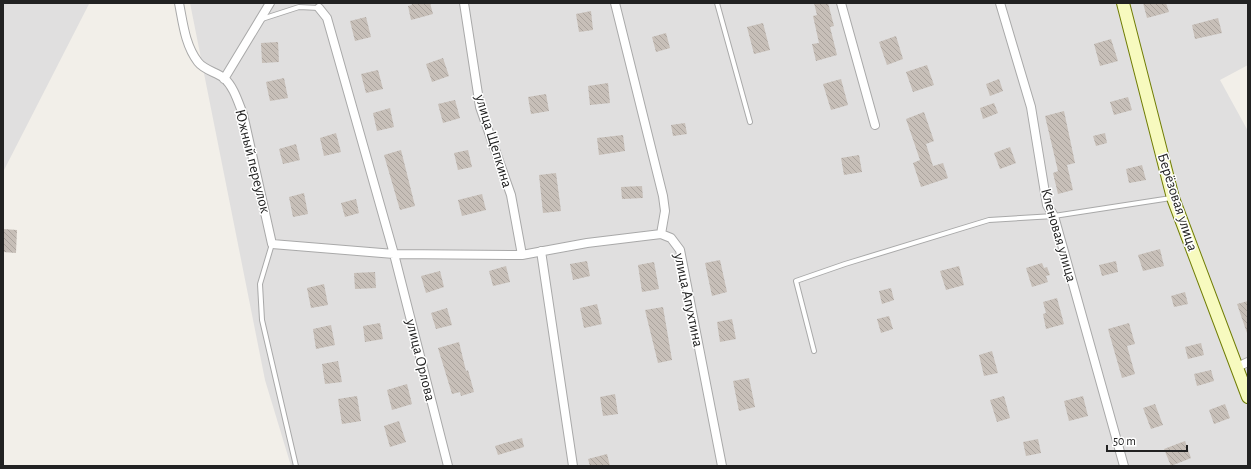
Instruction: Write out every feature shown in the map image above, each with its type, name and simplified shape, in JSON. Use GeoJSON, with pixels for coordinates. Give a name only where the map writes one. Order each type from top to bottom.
{"type":"FeatureCollection","features":[{"type":"Feature","properties":{"kind":"main road","name":"Берёзовая улица"},"geometry":{"type":"LineString","coordinates":[[1123,3],[1173,198],[1242,365],[1248,397]]}},
{"type":"Feature","properties":{"kind":"street","name":"Южный переулок"},"geometry":{"type":"LineString","coordinates":[[179,3],[188,45],[193,54],[199,64],[224,79],[235,95],[243,114],[272,244]]}},
{"type":"Feature","properties":{"kind":"street"},"geometry":{"type":"LineString","coordinates":[[224,79],[270,3]]}},
{"type":"Feature","properties":{"kind":"street","name":"улица Щепкина"},"geometry":{"type":"LineString","coordinates":[[464,3],[480,107],[511,195],[522,255]]}},
{"type":"Feature","properties":{"kind":"street"},"geometry":{"type":"LineString","coordinates":[[272,244],[394,254],[522,255],[587,243],[661,234],[665,211],[663,196],[615,3]]}},
{"type":"Feature","properties":{"kind":"street"},"geometry":{"type":"LineString","coordinates":[[841,3],[875,125]]}},
{"type":"Feature","properties":{"kind":"street","name":"Кленовая улица"},"geometry":{"type":"LineString","coordinates":[[1000,3],[1031,107],[1047,205],[1054,216],[1124,466]]}},
{"type":"Feature","properties":{"kind":"street","name":"улица Орлова"},"geometry":{"type":"LineString","coordinates":[[319,8],[327,18],[394,254],[448,466]]}},
{"type":"Feature","properties":{"kind":"street","name":"улица Апухтина"},"geometry":{"type":"LineString","coordinates":[[661,234],[671,238],[680,250],[722,466]]}},
{"type":"Feature","properties":{"kind":"street"},"geometry":{"type":"LineString","coordinates":[[541,251],[573,466]]}},
{"type":"Feature","properties":{"kind":"lane"},"geometry":{"type":"LineString","coordinates":[[717,3],[750,122]]}},
{"type":"Feature","properties":{"kind":"lane"},"geometry":{"type":"LineString","coordinates":[[259,20],[300,7],[319,8]]}},
{"type":"Feature","properties":{"kind":"lane"},"geometry":{"type":"LineString","coordinates":[[814,351],[796,281],[989,220],[1054,216],[1173,198]]}},
{"type":"Feature","properties":{"kind":"lane"},"geometry":{"type":"LineString","coordinates":[[272,244],[260,284],[262,320],[296,466]]}},
{"type":"Feature","properties":{"kind":"shaded area"},"geometry":{"type":"Polygon","coordinates":[[[3,3],[89,4],[3,172],[3,3]]]}},
{"type":"Feature","properties":{"kind":"shaded area"},"geometry":{"type":"Polygon","coordinates":[[[190,3],[1248,3],[1248,65],[1220,80],[1248,131],[1248,466],[291,466],[265,380],[190,3]]]}},
{"type":"Feature","properties":{"kind":"building"},"geometry":{"type":"Polygon","coordinates":[[[411,3],[430,3],[433,14],[411,20],[408,6],[412,5],[411,3]]]}},
{"type":"Feature","properties":{"kind":"building"},"geometry":{"type":"Polygon","coordinates":[[[814,3],[828,3],[834,26],[830,27],[837,55],[816,61],[812,44],[819,43],[813,16],[817,15],[814,3]]]}},
{"type":"Feature","properties":{"kind":"building"},"geometry":{"type":"Polygon","coordinates":[[[1143,3],[1166,3],[1169,12],[1147,18],[1143,3]]]}},
{"type":"Feature","properties":{"kind":"building"},"geometry":{"type":"Polygon","coordinates":[[[591,11],[593,30],[579,32],[576,14],[591,11]]]}},
{"type":"Feature","properties":{"kind":"building"},"geometry":{"type":"Polygon","coordinates":[[[366,17],[371,37],[355,41],[350,21],[366,17]]]}},
{"type":"Feature","properties":{"kind":"building"},"geometry":{"type":"Polygon","coordinates":[[[1218,18],[1222,33],[1195,39],[1192,25],[1218,18]]]}},
{"type":"Feature","properties":{"kind":"building"},"geometry":{"type":"Polygon","coordinates":[[[763,23],[770,50],[754,54],[747,27],[763,23]]]}},
{"type":"Feature","properties":{"kind":"building"},"geometry":{"type":"Polygon","coordinates":[[[666,33],[670,48],[656,52],[652,37],[666,33]]]}},
{"type":"Feature","properties":{"kind":"building"},"geometry":{"type":"Polygon","coordinates":[[[896,36],[903,59],[887,65],[879,42],[896,36]]]}},
{"type":"Feature","properties":{"kind":"building"},"geometry":{"type":"Polygon","coordinates":[[[1111,39],[1118,61],[1100,66],[1094,44],[1111,39]]]}},
{"type":"Feature","properties":{"kind":"building"},"geometry":{"type":"Polygon","coordinates":[[[278,42],[279,62],[262,63],[261,43],[278,42]]]}},
{"type":"Feature","properties":{"kind":"building"},"geometry":{"type":"Polygon","coordinates":[[[443,58],[449,76],[432,82],[426,64],[443,58]]]}},
{"type":"Feature","properties":{"kind":"building"},"geometry":{"type":"Polygon","coordinates":[[[927,65],[934,85],[913,92],[906,72],[927,65]]]}},
{"type":"Feature","properties":{"kind":"building"},"geometry":{"type":"Polygon","coordinates":[[[378,70],[383,89],[366,93],[361,74],[378,70]]]}},
{"type":"Feature","properties":{"kind":"building"},"geometry":{"type":"Polygon","coordinates":[[[284,78],[288,98],[270,101],[266,82],[284,78]]]}},
{"type":"Feature","properties":{"kind":"building"},"geometry":{"type":"Polygon","coordinates":[[[841,79],[848,105],[831,110],[823,84],[841,79]]]}},
{"type":"Feature","properties":{"kind":"building"},"geometry":{"type":"Polygon","coordinates":[[[999,79],[1003,91],[990,96],[986,84],[999,79]]]}},
{"type":"Feature","properties":{"kind":"building"},"geometry":{"type":"Polygon","coordinates":[[[608,83],[610,103],[590,105],[588,86],[608,83]]]}},
{"type":"Feature","properties":{"kind":"building"},"geometry":{"type":"Polygon","coordinates":[[[546,94],[549,111],[531,114],[528,97],[546,94]]]}},
{"type":"Feature","properties":{"kind":"building"},"geometry":{"type":"Polygon","coordinates":[[[1128,97],[1132,110],[1114,115],[1110,102],[1128,97]]]}},
{"type":"Feature","properties":{"kind":"building"},"geometry":{"type":"Polygon","coordinates":[[[455,100],[460,118],[443,123],[438,104],[455,100]]]}},
{"type":"Feature","properties":{"kind":"building"},"geometry":{"type":"Polygon","coordinates":[[[994,103],[998,113],[983,119],[980,108],[994,103]]]}},
{"type":"Feature","properties":{"kind":"building"},"geometry":{"type":"Polygon","coordinates":[[[390,108],[394,127],[377,131],[373,113],[390,108]]]}},
{"type":"Feature","properties":{"kind":"building"},"geometry":{"type":"Polygon","coordinates":[[[1064,111],[1075,163],[1067,165],[1073,190],[1058,194],[1053,173],[1058,171],[1045,116],[1064,111]]]}},
{"type":"Feature","properties":{"kind":"building"},"geometry":{"type":"Polygon","coordinates":[[[924,112],[934,141],[926,144],[933,166],[943,163],[948,178],[921,187],[913,163],[920,160],[906,119],[924,112]]]}},
{"type":"Feature","properties":{"kind":"building"},"geometry":{"type":"Polygon","coordinates":[[[685,123],[687,134],[673,136],[671,125],[685,123]]]}},
{"type":"Feature","properties":{"kind":"building"},"geometry":{"type":"Polygon","coordinates":[[[336,133],[341,152],[324,156],[320,138],[336,133]]]}},
{"type":"Feature","properties":{"kind":"building"},"geometry":{"type":"Polygon","coordinates":[[[1105,133],[1107,143],[1096,146],[1093,136],[1105,133]]]}},
{"type":"Feature","properties":{"kind":"building"},"geometry":{"type":"Polygon","coordinates":[[[623,135],[625,151],[599,155],[597,138],[623,135]]]}},
{"type":"Feature","properties":{"kind":"building"},"geometry":{"type":"Polygon","coordinates":[[[296,144],[300,160],[283,164],[279,149],[296,144]]]}},
{"type":"Feature","properties":{"kind":"building"},"geometry":{"type":"Polygon","coordinates":[[[1010,147],[1016,163],[1000,169],[994,153],[1010,147]]]}},
{"type":"Feature","properties":{"kind":"building"},"geometry":{"type":"Polygon","coordinates":[[[401,150],[415,206],[400,210],[384,155],[401,150]]]}},
{"type":"Feature","properties":{"kind":"building"},"geometry":{"type":"Polygon","coordinates":[[[468,150],[472,167],[458,170],[454,153],[468,150]]]}},
{"type":"Feature","properties":{"kind":"building"},"geometry":{"type":"Polygon","coordinates":[[[859,155],[862,172],[844,175],[841,158],[859,155]]]}},
{"type":"Feature","properties":{"kind":"building"},"geometry":{"type":"Polygon","coordinates":[[[1142,165],[1146,180],[1129,183],[1126,169],[1142,165]]]}},
{"type":"Feature","properties":{"kind":"building"},"geometry":{"type":"Polygon","coordinates":[[[556,173],[561,211],[543,213],[539,175],[556,173]]]}},
{"type":"Feature","properties":{"kind":"building"},"geometry":{"type":"Polygon","coordinates":[[[642,186],[643,198],[622,199],[621,187],[642,186]]]}},
{"type":"Feature","properties":{"kind":"building"},"geometry":{"type":"Polygon","coordinates":[[[304,193],[308,214],[293,217],[289,197],[304,193]]]}},
{"type":"Feature","properties":{"kind":"building"},"geometry":{"type":"Polygon","coordinates":[[[482,194],[486,210],[462,216],[458,200],[482,194]]]}},
{"type":"Feature","properties":{"kind":"building"},"geometry":{"type":"Polygon","coordinates":[[[356,199],[359,213],[345,217],[341,203],[356,199]]]}},
{"type":"Feature","properties":{"kind":"building"},"geometry":{"type":"Polygon","coordinates":[[[3,229],[17,230],[16,253],[3,252],[3,229]]]}},
{"type":"Feature","properties":{"kind":"building"},"geometry":{"type":"Polygon","coordinates":[[[1160,249],[1164,266],[1143,271],[1138,255],[1160,249]]]}},
{"type":"Feature","properties":{"kind":"building"},"geometry":{"type":"Polygon","coordinates":[[[720,260],[727,292],[712,296],[705,263],[720,260]]]}},
{"type":"Feature","properties":{"kind":"building"},"geometry":{"type":"Polygon","coordinates":[[[587,261],[590,276],[573,280],[570,264],[587,261]]]}},
{"type":"Feature","properties":{"kind":"building"},"geometry":{"type":"Polygon","coordinates":[[[1116,261],[1118,272],[1102,276],[1099,265],[1116,261]]]}},
{"type":"Feature","properties":{"kind":"building"},"geometry":{"type":"Polygon","coordinates":[[[654,262],[659,289],[642,292],[638,265],[654,262]]]}},
{"type":"Feature","properties":{"kind":"building"},"geometry":{"type":"Polygon","coordinates":[[[1042,263],[1044,268],[1047,267],[1050,275],[1046,276],[1048,282],[1032,287],[1026,268],[1042,263]]]}},
{"type":"Feature","properties":{"kind":"building"},"geometry":{"type":"Polygon","coordinates":[[[506,266],[510,282],[493,286],[489,271],[506,266]]]}},
{"type":"Feature","properties":{"kind":"building"},"geometry":{"type":"Polygon","coordinates":[[[959,266],[964,285],[946,290],[940,271],[959,266]]]}},
{"type":"Feature","properties":{"kind":"building"},"geometry":{"type":"Polygon","coordinates":[[[440,271],[444,287],[426,293],[421,276],[440,271]]]}},
{"type":"Feature","properties":{"kind":"building"},"geometry":{"type":"Polygon","coordinates":[[[375,272],[376,288],[355,289],[354,273],[375,272]]]}},
{"type":"Feature","properties":{"kind":"building"},"geometry":{"type":"Polygon","coordinates":[[[324,284],[328,305],[311,308],[307,288],[324,284]]]}},
{"type":"Feature","properties":{"kind":"building"},"geometry":{"type":"Polygon","coordinates":[[[891,288],[894,300],[882,304],[879,291],[891,288]]]}},
{"type":"Feature","properties":{"kind":"building"},"geometry":{"type":"Polygon","coordinates":[[[1185,292],[1188,304],[1174,307],[1171,296],[1185,292]]]}},
{"type":"Feature","properties":{"kind":"building"},"geometry":{"type":"Polygon","coordinates":[[[1057,298],[1064,324],[1046,329],[1043,314],[1046,313],[1043,302],[1057,298]]]}},
{"type":"Feature","properties":{"kind":"building"},"geometry":{"type":"Polygon","coordinates":[[[1248,301],[1248,333],[1247,333],[1237,304],[1248,301]]]}},
{"type":"Feature","properties":{"kind":"building"},"geometry":{"type":"Polygon","coordinates":[[[597,304],[602,324],[584,328],[580,308],[597,304]]]}},
{"type":"Feature","properties":{"kind":"building"},"geometry":{"type":"Polygon","coordinates":[[[663,307],[672,360],[658,363],[645,310],[663,307]]]}},
{"type":"Feature","properties":{"kind":"building"},"geometry":{"type":"Polygon","coordinates":[[[447,308],[452,325],[436,329],[431,313],[447,308]]]}},
{"type":"Feature","properties":{"kind":"building"},"geometry":{"type":"Polygon","coordinates":[[[889,316],[893,329],[881,333],[877,319],[889,316]]]}},
{"type":"Feature","properties":{"kind":"building"},"geometry":{"type":"Polygon","coordinates":[[[732,319],[736,339],[720,342],[717,322],[732,319]]]}},
{"type":"Feature","properties":{"kind":"building"},"geometry":{"type":"Polygon","coordinates":[[[380,323],[383,339],[365,342],[363,326],[380,323]]]}},
{"type":"Feature","properties":{"kind":"building"},"geometry":{"type":"Polygon","coordinates":[[[1129,323],[1135,344],[1127,346],[1135,374],[1122,378],[1108,329],[1129,323]]]}},
{"type":"Feature","properties":{"kind":"building"},"geometry":{"type":"Polygon","coordinates":[[[331,325],[335,345],[316,349],[313,329],[331,325]]]}},
{"type":"Feature","properties":{"kind":"building"},"geometry":{"type":"Polygon","coordinates":[[[459,342],[466,371],[468,370],[474,392],[461,396],[460,392],[452,394],[438,348],[459,342]]]}},
{"type":"Feature","properties":{"kind":"building"},"geometry":{"type":"Polygon","coordinates":[[[1201,343],[1204,355],[1188,359],[1185,347],[1201,343]]]}},
{"type":"Feature","properties":{"kind":"building"},"geometry":{"type":"Polygon","coordinates":[[[992,351],[998,373],[984,376],[979,355],[992,351]]]}},
{"type":"Feature","properties":{"kind":"building"},"geometry":{"type":"Polygon","coordinates":[[[338,361],[342,382],[325,384],[322,364],[338,361]]]}},
{"type":"Feature","properties":{"kind":"building"},"geometry":{"type":"Polygon","coordinates":[[[1211,370],[1214,381],[1197,386],[1194,374],[1211,370]]]}},
{"type":"Feature","properties":{"kind":"building"},"geometry":{"type":"Polygon","coordinates":[[[749,378],[755,407],[739,411],[733,381],[749,378]]]}},
{"type":"Feature","properties":{"kind":"building"},"geometry":{"type":"Polygon","coordinates":[[[407,384],[412,404],[392,410],[387,390],[407,384]]]}},
{"type":"Feature","properties":{"kind":"building"},"geometry":{"type":"Polygon","coordinates":[[[615,394],[618,414],[603,416],[600,397],[615,394]]]}},
{"type":"Feature","properties":{"kind":"building"},"geometry":{"type":"Polygon","coordinates":[[[357,396],[361,421],[342,424],[338,399],[357,396]]]}},
{"type":"Feature","properties":{"kind":"building"},"geometry":{"type":"Polygon","coordinates":[[[1004,396],[1010,418],[997,422],[990,400],[1004,396]]]}},
{"type":"Feature","properties":{"kind":"building"},"geometry":{"type":"Polygon","coordinates":[[[1083,396],[1088,416],[1069,421],[1064,401],[1083,396]]]}},
{"type":"Feature","properties":{"kind":"building"},"geometry":{"type":"Polygon","coordinates":[[[1155,404],[1163,425],[1151,429],[1143,408],[1155,404]]]}},
{"type":"Feature","properties":{"kind":"building"},"geometry":{"type":"Polygon","coordinates":[[[1225,404],[1230,418],[1214,424],[1209,410],[1225,404]]]}},
{"type":"Feature","properties":{"kind":"building"},"geometry":{"type":"Polygon","coordinates":[[[399,421],[406,442],[390,447],[384,426],[399,421]]]}},
{"type":"Feature","properties":{"kind":"building"},"geometry":{"type":"Polygon","coordinates":[[[522,438],[524,447],[498,455],[495,446],[522,438]]]}},
{"type":"Feature","properties":{"kind":"building"},"geometry":{"type":"Polygon","coordinates":[[[1038,439],[1041,453],[1026,456],[1023,442],[1038,439]]]}},
{"type":"Feature","properties":{"kind":"building"},"geometry":{"type":"Polygon","coordinates":[[[1185,441],[1191,458],[1171,466],[1164,449],[1185,441]]]}},
{"type":"Feature","properties":{"kind":"building"},"geometry":{"type":"Polygon","coordinates":[[[607,454],[610,466],[590,466],[588,459],[607,454]]]}}]}
